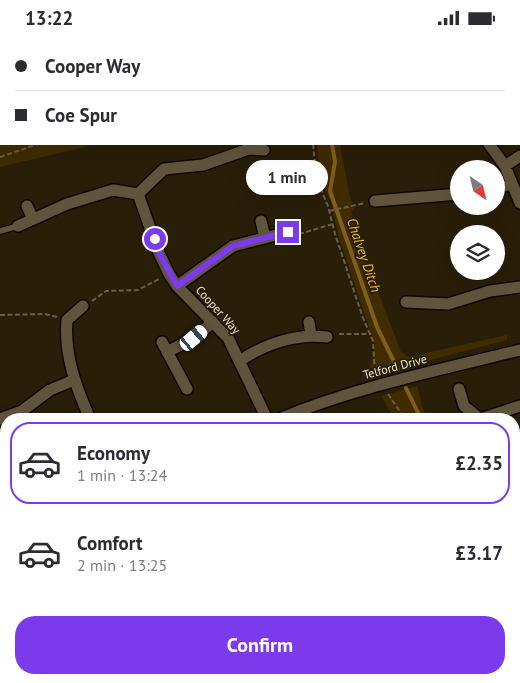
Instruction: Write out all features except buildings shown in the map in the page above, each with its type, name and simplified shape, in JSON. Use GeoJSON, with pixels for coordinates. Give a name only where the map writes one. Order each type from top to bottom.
{"type":"FeatureCollection","features":[{"type":"Feature","properties":{"kind":"street"},"geometry":{"type":"LineString","coordinates":[[489,145],[501,160]]}},
{"type":"Feature","properties":{"kind":"street"},"geometry":{"type":"LineString","coordinates":[[18,226],[67,205],[113,190],[138,193],[164,169],[203,165],[249,149],[264,150]]}},
{"type":"Feature","properties":{"kind":"street"},"geometry":{"type":"LineString","coordinates":[[520,156],[505,165],[520,203]]}},
{"type":"Feature","properties":{"kind":"street"},"geometry":{"type":"LineString","coordinates":[[505,186],[511,184]]}},
{"type":"Feature","properties":{"kind":"street","name":"Cooper Way"},"geometry":{"type":"LineString","coordinates":[[138,193],[159,253],[169,274],[177,286],[228,338],[241,361],[264,413]]}},
{"type":"Feature","properties":{"kind":"street"},"geometry":{"type":"LineString","coordinates":[[375,201],[450,195]]}},
{"type":"Feature","properties":{"kind":"street"},"geometry":{"type":"LineString","coordinates":[[27,206],[33,219]]}},
{"type":"Feature","properties":{"kind":"street"},"geometry":{"type":"LineString","coordinates":[[261,221],[265,238]]}},
{"type":"Feature","properties":{"kind":"street"},"geometry":{"type":"LineString","coordinates":[[177,286],[233,246],[288,232]]}},
{"type":"Feature","properties":{"kind":"street"},"geometry":{"type":"LineString","coordinates":[[406,302],[448,304],[490,291],[520,287]]}},
{"type":"Feature","properties":{"kind":"street"},"geometry":{"type":"LineString","coordinates":[[83,306],[67,320],[65,340],[74,380],[88,413]]}},
{"type":"Feature","properties":{"kind":"street"},"geometry":{"type":"LineString","coordinates":[[187,389],[165,347],[194,338],[213,321]]}},
{"type":"Feature","properties":{"kind":"street"},"geometry":{"type":"LineString","coordinates":[[309,322],[311,335]]}},
{"type":"Feature","properties":{"kind":"street"},"geometry":{"type":"LineString","coordinates":[[241,361],[255,351],[293,338],[311,335],[327,337]]}},
{"type":"Feature","properties":{"kind":"street","name":"Telford Drive"},"geometry":{"type":"LineString","coordinates":[[293,413],[316,403],[377,385],[520,350]]}},
{"type":"Feature","properties":{"kind":"street"},"geometry":{"type":"LineString","coordinates":[[16,413],[50,390],[74,380]]}},
{"type":"Feature","properties":{"kind":"street"},"geometry":{"type":"LineString","coordinates":[[459,389],[464,406],[473,413]]}},
{"type":"Feature","properties":{"kind":"street"},"geometry":{"type":"LineString","coordinates":[[498,413],[520,406]]}},
{"type":"Feature","properties":{"kind":"lane"},"geometry":{"type":"LineString","coordinates":[[0,231],[18,226]]}},
{"type":"Feature","properties":{"kind":"path"},"geometry":{"type":"LineString","coordinates":[[0,157],[35,145]]}},
{"type":"Feature","properties":{"kind":"path"},"geometry":{"type":"LineString","coordinates":[[313,145],[316,177],[329,211],[363,318],[371,334],[377,385],[380,393],[386,392],[401,413]]}},
{"type":"Feature","properties":{"kind":"path"},"geometry":{"type":"LineString","coordinates":[[329,211],[375,201]]}},
{"type":"Feature","properties":{"kind":"path"},"geometry":{"type":"LineString","coordinates":[[288,232],[292,235],[333,224]]}},
{"type":"Feature","properties":{"kind":"path"},"geometry":{"type":"LineString","coordinates":[[83,306],[106,291],[138,290],[169,274]]}},
{"type":"Feature","properties":{"kind":"path"},"geometry":{"type":"LineString","coordinates":[[0,315],[44,313],[67,320]]}},
{"type":"Feature","properties":{"kind":"path"},"geometry":{"type":"LineString","coordinates":[[327,337],[339,334],[371,334]]}},
{"type":"Feature","properties":{"kind":"shaded area"},"geometry":{"type":"Polygon","coordinates":[[[0,145],[93,145],[0,167],[0,145]]]}},
{"type":"Feature","properties":{"kind":"shaded area"},"geometry":{"type":"Polygon","coordinates":[[[317,145],[340,145],[354,210],[351,211],[367,262],[401,352],[408,357],[507,335],[507,340],[365,377],[370,367],[375,345],[339,238],[332,205],[319,174],[317,145]]]}},
{"type":"Feature","properties":{"kind":"shaded area"},"geometry":{"type":"Polygon","coordinates":[[[417,386],[424,413],[391,413],[381,396],[417,386]]]}},
{"type":"Feature","properties":{"kind":"waterway","name":"Chalvey Ditch"},"geometry":{"type":"LineString","coordinates":[[332,145],[335,162],[330,191],[377,327],[398,370]]}},
{"type":"Feature","properties":{"kind":"waterway","name":"Chalvey Ditch"},"geometry":{"type":"LineString","coordinates":[[406,388],[418,413]]}},
{"type":"Feature","properties":{"kind":"route"},"geometry":{"type":"LineString","coordinates":[[155,239],[159,253],[177,286],[233,246],[288,232]]}}]}
